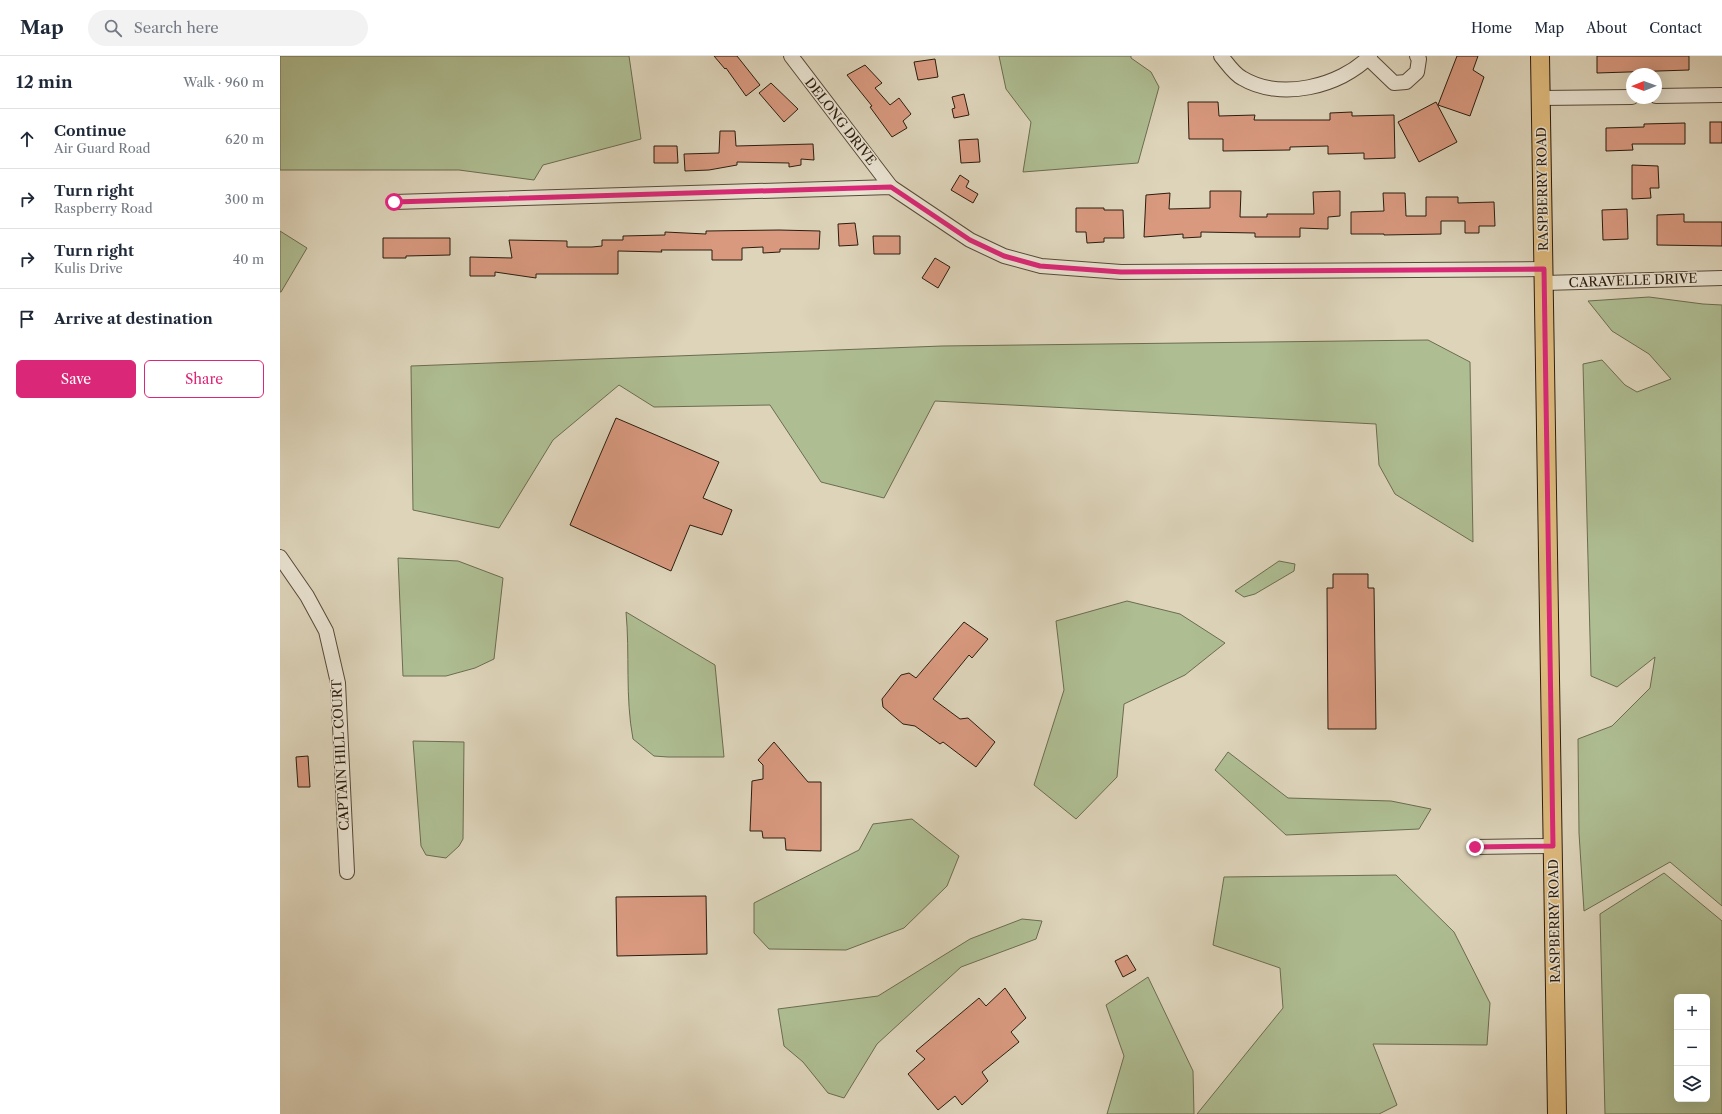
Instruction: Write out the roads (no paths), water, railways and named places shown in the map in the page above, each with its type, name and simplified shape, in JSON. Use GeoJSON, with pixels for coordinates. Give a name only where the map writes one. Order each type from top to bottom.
{"type":"FeatureCollection","features":[{"type":"Feature","properties":{"kind":"main road","name":"RASPBERRY ROAD"},"geometry":{"type":"LineString","coordinates":[[1540,56],[1557,1114]]}},
{"type":"Feature","properties":{"kind":"street","name":"DELONG DRIVE"},"geometry":{"type":"LineString","coordinates":[[791,56],[891,187],[970,240],[1004,256],[1040,266],[1121,272],[1544,276]]}},
{"type":"Feature","properties":{"kind":"street"},"geometry":{"type":"LineString","coordinates":[[1220,56],[1241,78],[1269,88],[1285,89],[1316,87],[1341,78],[1369,57],[1394,83],[1406,82],[1418,72],[1419,59],[1417,56]]}},
{"type":"Feature","properties":{"kind":"street"},"geometry":{"type":"LineString","coordinates":[[1662,96],[1722,95]]}},
{"type":"Feature","properties":{"kind":"street"},"geometry":{"type":"LineString","coordinates":[[1541,98],[1626,97]]}},
{"type":"Feature","properties":{"kind":"street"},"geometry":{"type":"LineString","coordinates":[[394,202],[891,187]]}},
{"type":"Feature","properties":{"kind":"street","name":"CARAVELLE DRIVE"},"geometry":{"type":"LineString","coordinates":[[1544,276],[1722,278]]}},
{"type":"Feature","properties":{"kind":"street","name":"CAPTAIN HILL COURT"},"geometry":{"type":"LineString","coordinates":[[280,557],[307,596],[326,631],[338,683],[347,872]]}},
{"type":"Feature","properties":{"kind":"street"},"geometry":{"type":"LineString","coordinates":[[1475,847],[1553,846]]}}]}
